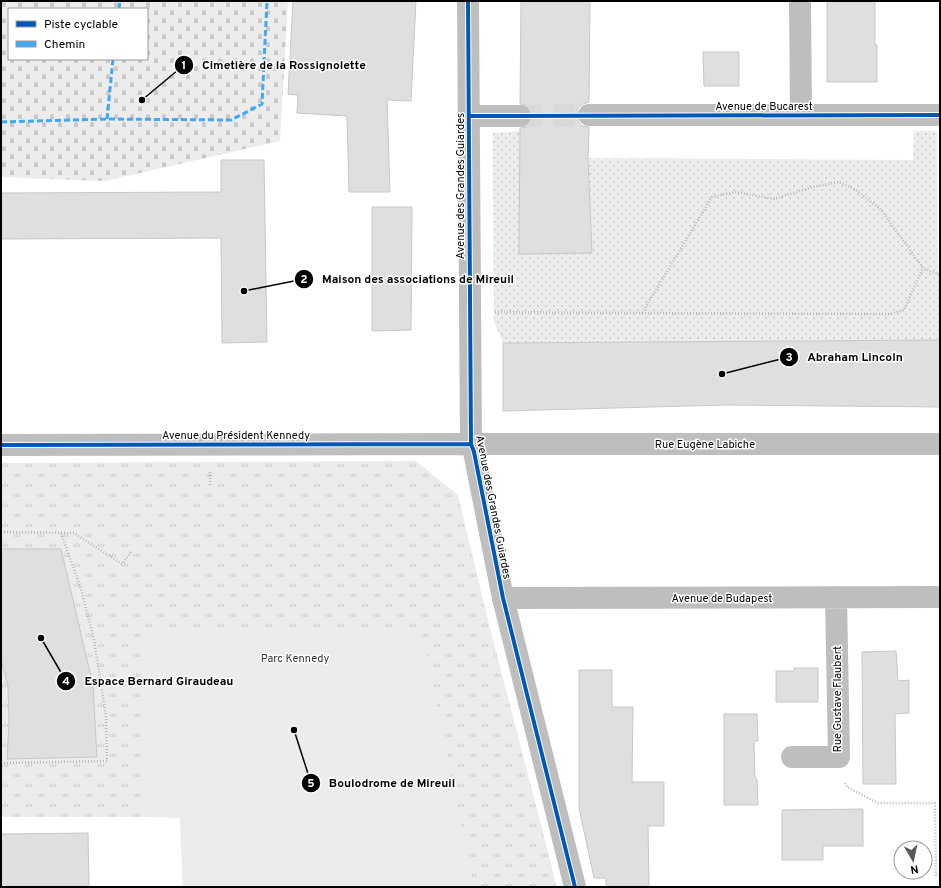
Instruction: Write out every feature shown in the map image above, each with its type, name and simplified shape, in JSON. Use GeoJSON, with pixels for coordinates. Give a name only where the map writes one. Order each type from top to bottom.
{"type":"FeatureCollection","features":[{"type":"Feature","properties":{"kind":"street","name":"Avenue des Grandes Guiardes"},"geometry":{"type":"LineString","coordinates":[[468,1],[470,444],[474,452],[503,598],[576,887]]}},
{"type":"Feature","properties":{"kind":"street"},"geometry":{"type":"LineString","coordinates":[[800,1],[801,116]]}},
{"type":"Feature","properties":{"kind":"street","name":"Avenue de Bucarest"},"geometry":{"type":"LineString","coordinates":[[589,115],[940,115]]}},
{"type":"Feature","properties":{"kind":"street"},"geometry":{"type":"LineString","coordinates":[[469,116],[520,116]]}},
{"type":"Feature","properties":{"kind":"street","name":"Rue Eugène Labiche"},"geometry":{"type":"LineString","coordinates":[[470,444],[940,444]]}},
{"type":"Feature","properties":{"kind":"street","name":"Avenue du Président Kennedy"},"geometry":{"type":"LineString","coordinates":[[1,445],[470,444]]}},
{"type":"Feature","properties":{"kind":"street","name":"Rue Gustave Flaubert"},"geometry":{"type":"LineString","coordinates":[[792,757],[839,757],[836,597]]}},
{"type":"Feature","properties":{"kind":"street","name":"Avenue de Budapest"},"geometry":{"type":"LineString","coordinates":[[503,598],[940,597]]}},
{"type":"Feature","properties":{"kind":"path"},"geometry":{"type":"LineString","coordinates":[[642,313],[712,197],[736,192],[774,199],[813,187],[839,182],[856,190],[881,210],[922,268],[940,275]]}},
{"type":"Feature","properties":{"kind":"path"},"geometry":{"type":"LineString","coordinates":[[470,311],[890,314],[904,310],[922,268]]}},
{"type":"Feature","properties":{"kind":"path"},"geometry":{"type":"LineString","coordinates":[[1,532],[74,534],[122,564],[131,552]]}},
{"type":"Feature","properties":{"kind":"path"},"geometry":{"type":"LineString","coordinates":[[1,763],[107,762],[106,716],[94,640],[82,592],[62,533]]}},
{"type":"Feature","properties":{"kind":"path"},"geometry":{"type":"LineString","coordinates":[[839,757],[847,787],[878,804],[935,803],[936,875],[940,875]]}},
{"type":"Feature","properties":{"kind":"green space"},"geometry":{"type":"Polygon","coordinates":[[[1,1],[288,1],[280,141],[105,181],[1,177],[1,1]]]}},
{"type":"Feature","properties":{"kind":"green space"},"geometry":{"type":"Polygon","coordinates":[[[520,131],[519,254],[545,254],[545,240],[562,240],[563,254],[592,253],[588,158],[913,160],[914,131],[937,131],[940,340],[503,343],[494,322],[493,133],[520,131]]]}},
{"type":"Feature","properties":{"kind":"green space","name":"Parc Kennedy"},"geometry":{"type":"Polygon","coordinates":[[[416,461],[458,495],[489,624],[557,887],[183,887],[180,817],[1,817],[1,463],[416,461]]]}},
{"type":"Feature","properties":{"kind":"green space"},"geometry":{"type":"Polygon","coordinates":[[[421,629],[474,887],[183,887],[180,818],[146,817],[146,643],[161,633],[421,629]]]}},
{"type":"Feature","properties":{"kind":"building"},"geometry":{"type":"Polygon","coordinates":[[[293,1],[416,1],[411,101],[387,100],[390,192],[349,192],[347,116],[297,113],[298,95],[288,94],[293,1]]]}},
{"type":"Feature","properties":{"kind":"building"},"geometry":{"type":"Polygon","coordinates":[[[521,1],[590,1],[589,102],[578,108],[577,115],[578,121],[582,126],[589,127],[588,158],[592,253],[519,254],[520,128],[527,127],[531,122],[532,116],[531,109],[526,105],[520,104],[521,1]]]}},
{"type":"Feature","properties":{"kind":"building"},"geometry":{"type":"Polygon","coordinates":[[[827,1],[875,1],[877,82],[827,82],[827,1]]]}},
{"type":"Feature","properties":{"kind":"building"},"geometry":{"type":"Polygon","coordinates":[[[703,52],[739,52],[739,86],[704,86],[703,52]]]}},
{"type":"Feature","properties":{"kind":"building"},"geometry":{"type":"Polygon","coordinates":[[[221,160],[264,160],[267,342],[222,343],[221,238],[1,239],[1,193],[221,192],[221,160]]]}},
{"type":"Feature","properties":{"kind":"building"},"geometry":{"type":"Polygon","coordinates":[[[372,207],[412,207],[411,330],[372,331],[372,207]]]}},
{"type":"Feature","properties":{"kind":"building"},"geometry":{"type":"Polygon","coordinates":[[[940,340],[940,407],[726,405],[503,411],[503,343],[940,340]]]}},
{"type":"Feature","properties":{"kind":"building"},"geometry":{"type":"Polygon","coordinates":[[[1,549],[61,549],[93,685],[97,757],[7,759],[9,724],[8,686],[1,660],[1,549]]]}},
{"type":"Feature","properties":{"kind":"building"},"geometry":{"type":"Polygon","coordinates":[[[896,651],[898,681],[909,680],[909,713],[895,714],[896,784],[863,784],[862,652],[896,651]]]}},
{"type":"Feature","properties":{"kind":"building"},"geometry":{"type":"Polygon","coordinates":[[[794,668],[818,668],[818,702],[776,702],[776,671],[794,671],[794,668]]]}},
{"type":"Feature","properties":{"kind":"building"},"geometry":{"type":"Polygon","coordinates":[[[579,670],[612,670],[612,707],[633,707],[632,782],[664,782],[664,826],[648,826],[649,887],[606,887],[606,878],[594,878],[579,808],[579,670]]]}},
{"type":"Feature","properties":{"kind":"building"},"geometry":{"type":"Polygon","coordinates":[[[724,714],[757,714],[758,741],[754,741],[755,777],[757,779],[758,805],[724,805],[724,714]]]}},
{"type":"Feature","properties":{"kind":"building"},"geometry":{"type":"Polygon","coordinates":[[[863,809],[863,846],[823,846],[823,860],[782,860],[782,810],[863,809]]]}},
{"type":"Feature","properties":{"kind":"building"},"geometry":{"type":"Polygon","coordinates":[[[88,833],[89,887],[1,887],[1,834],[88,833]]]}},
{"type":"Feature","properties":{"kind":"tunnel"},"geometry":{"type":"LineString","coordinates":[[520,116],[589,115]]}},
{"type":"Feature","properties":{"kind":"marked path"},"geometry":{"type":"LineString","coordinates":[[119,8],[120,1]]}},
{"type":"Feature","properties":{"kind":"marked path"},"geometry":{"type":"LineString","coordinates":[[1,122],[107,119],[231,120],[262,104],[267,1]]}},
{"type":"Feature","properties":{"kind":"marked path"},"geometry":{"type":"LineString","coordinates":[[107,119],[113,60]]}},
{"type":"Feature","properties":{"kind":"cycle path"},"geometry":{"type":"LineString","coordinates":[[468,1],[471,444],[474,452],[503,598],[575,887]]}},
{"type":"Feature","properties":{"kind":"cycle path"},"geometry":{"type":"LineString","coordinates":[[469,116],[940,115]]}},
{"type":"Feature","properties":{"kind":"cycle path"},"geometry":{"type":"LineString","coordinates":[[1,445],[471,444]]}},
{"type":"Feature","properties":{"kind":"place","name":"Cimetière de la Rossignolette"},"geometry":{"type":"Point","coordinates":[142,100]}},
{"type":"Feature","properties":{"kind":"place","name":"Maison des associations de Mireuil"},"geometry":{"type":"Point","coordinates":[244,291]}},
{"type":"Feature","properties":{"kind":"place","name":"Abraham Lincoln"},"geometry":{"type":"Point","coordinates":[722,374]}},
{"type":"Feature","properties":{"kind":"place","name":"Espace Bernard Giraudeau"},"geometry":{"type":"Point","coordinates":[41,638]}},
{"type":"Feature","properties":{"kind":"place","name":"Boulodrome de Mireuil"},"geometry":{"type":"Point","coordinates":[294,730]}}]}
